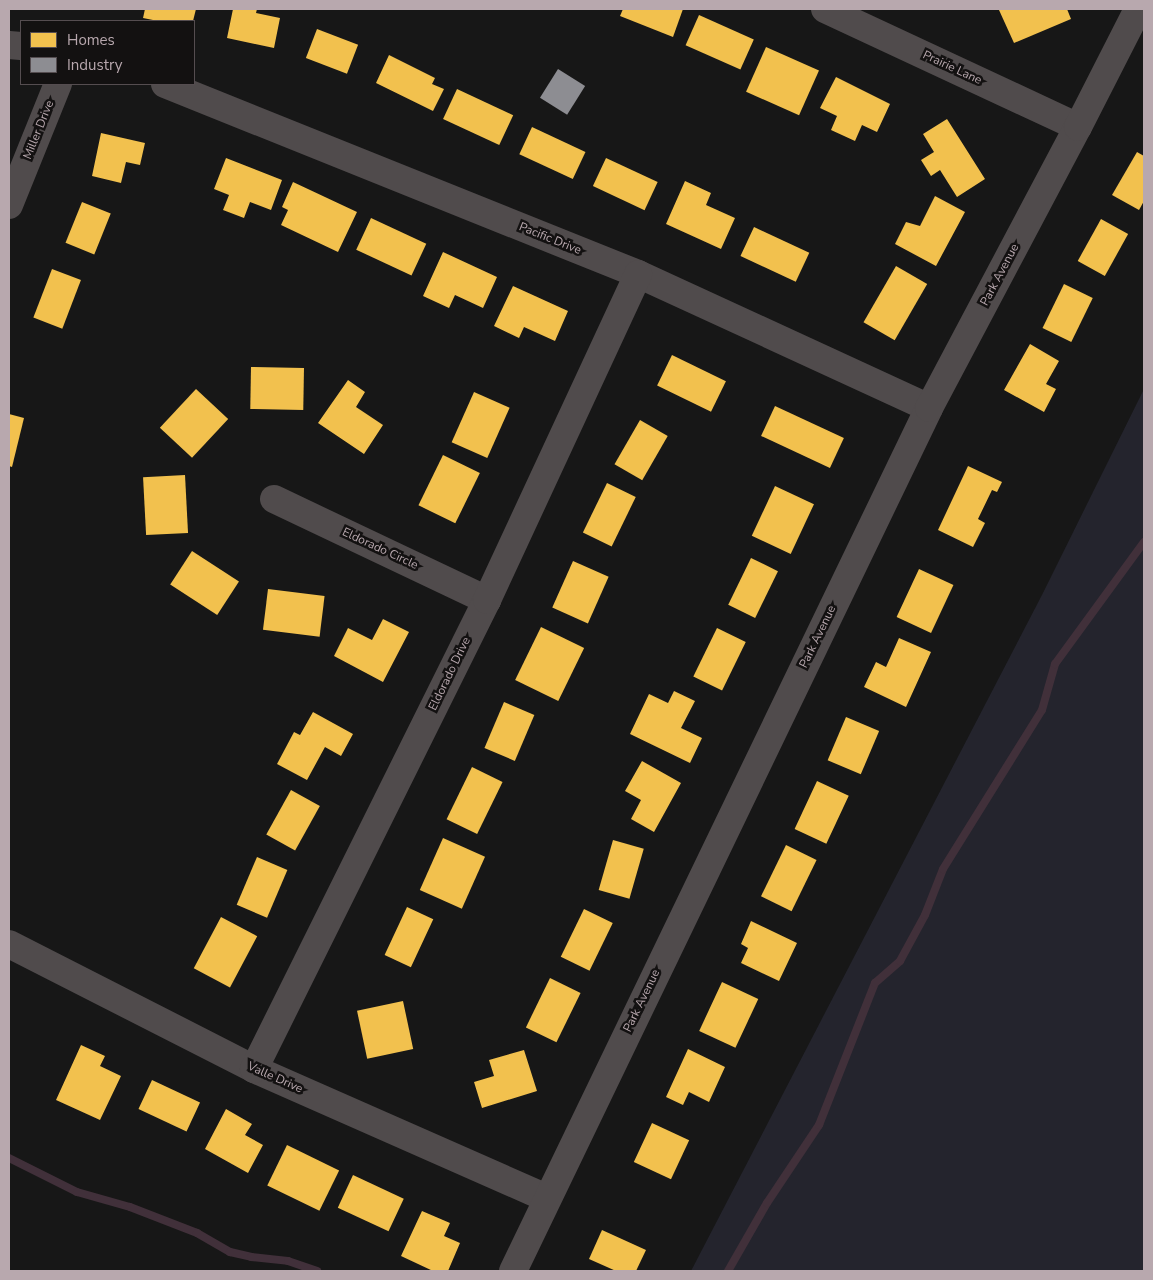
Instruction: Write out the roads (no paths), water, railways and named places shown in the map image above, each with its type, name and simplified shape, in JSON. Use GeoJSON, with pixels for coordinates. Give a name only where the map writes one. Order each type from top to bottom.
{"type":"FeatureCollection","features":[{"type":"Feature","properties":{"kind":"street","name":"Prairie Lane"},"geometry":{"type":"LineString","coordinates":[[826,9],[1078,126]]}},
{"type":"Feature","properties":{"kind":"street","name":"Park Avenue"},"geometry":{"type":"LineString","coordinates":[[513,1271],[929,408],[1138,9]]}},
{"type":"Feature","properties":{"kind":"street","name":"Miller Drive"},"geometry":{"type":"LineString","coordinates":[[9,205],[58,85]]}},
{"type":"Feature","properties":{"kind":"street","name":"Pacific Drive"},"geometry":{"type":"LineString","coordinates":[[167,85],[638,274],[929,408]]}},
{"type":"Feature","properties":{"kind":"street","name":"Eldorado Drive"},"geometry":{"type":"LineString","coordinates":[[254,1069],[487,600],[638,274]]}},
{"type":"Feature","properties":{"kind":"street","name":"Eldorado Circle"},"geometry":{"type":"LineString","coordinates":[[274,499],[487,600]]}},
{"type":"Feature","properties":{"kind":"street","name":"Valle Drive"},"geometry":{"type":"LineString","coordinates":[[9,944],[254,1069],[547,1198]]}},
{"type":"Feature","properties":{"kind":"waterway"},"geometry":{"type":"LineString","coordinates":[[728,1271],[767,1203],[819,1125],[875,983],[900,961],[925,915],[943,869],[1042,710],[1055,664],[1144,542]]}},
{"type":"Feature","properties":{"kind":"waterway"},"geometry":{"type":"LineString","coordinates":[[9,1158],[77,1192],[130,1207],[197,1233],[230,1252],[251,1257],[288,1261],[317,1271]]}}]}
